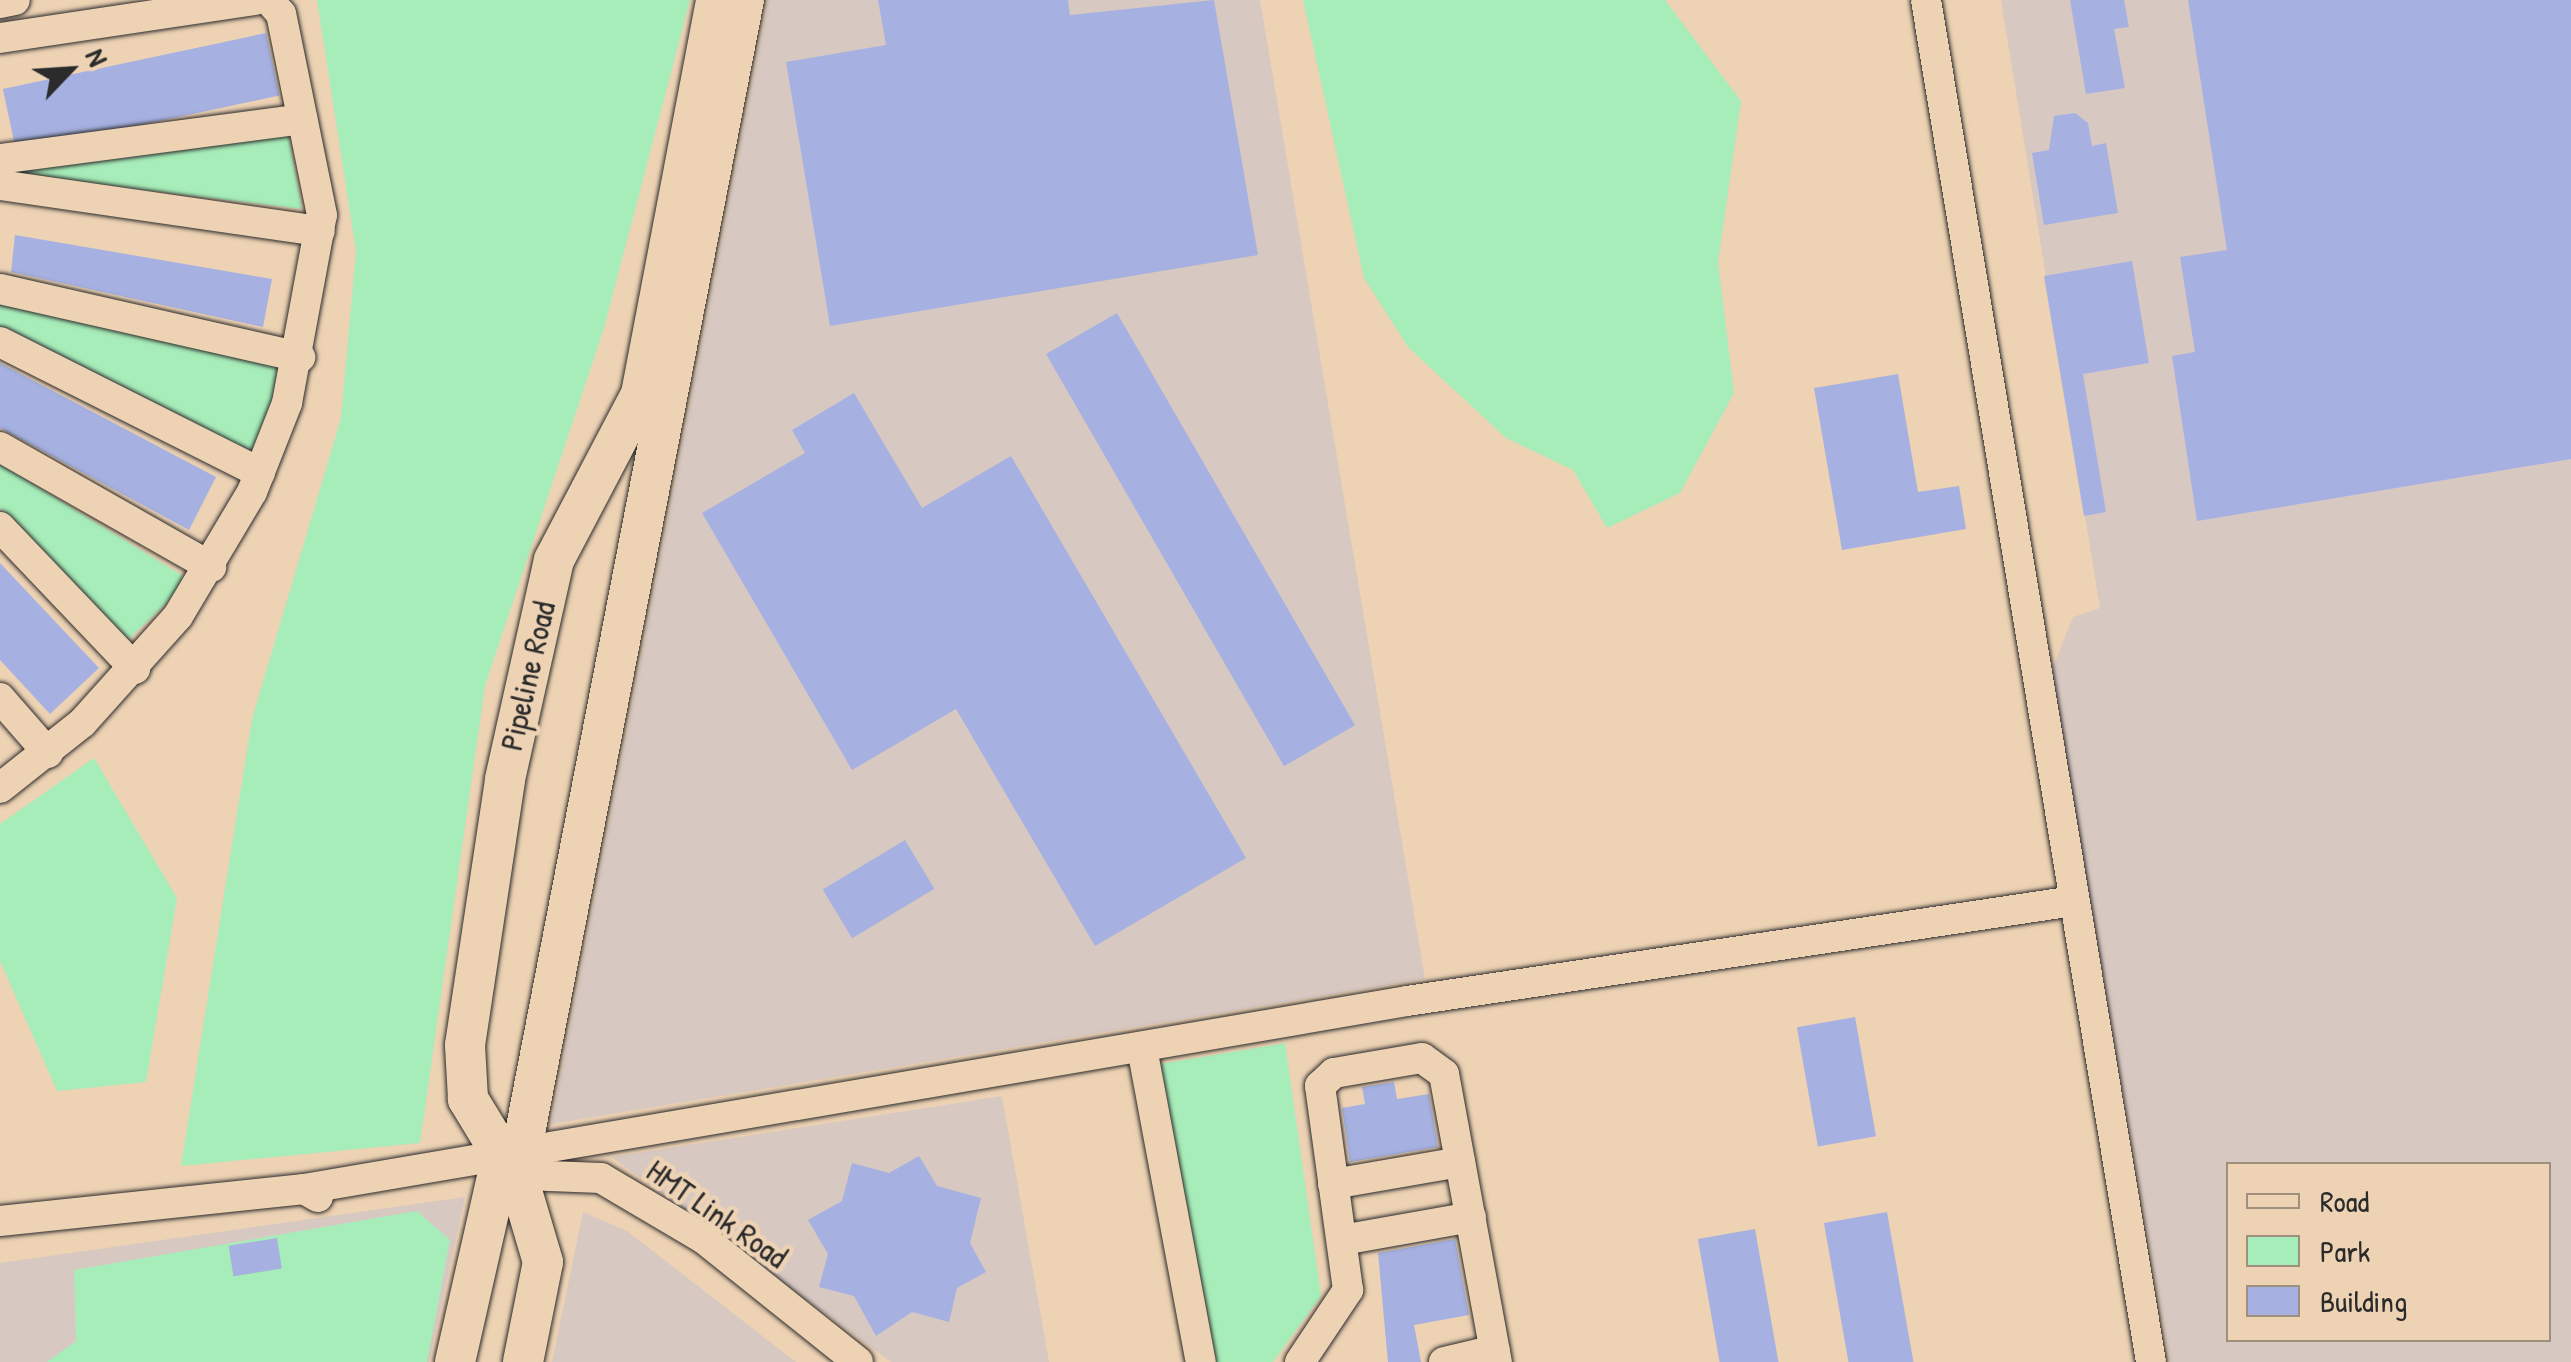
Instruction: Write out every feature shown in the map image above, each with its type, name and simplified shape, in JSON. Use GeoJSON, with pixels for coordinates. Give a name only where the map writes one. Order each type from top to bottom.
{"type":"FeatureCollection","features":[{"type":"Feature","properties":{"kind":"main road","name":"Pipeline Road"},"geometry":{"type":"LineString","coordinates":[[509,1165],[468,1100],[464,1045],[504,779],[554,560],[641,394],[716,0]]}},
{"type":"Feature","properties":{"kind":"main road"},"geometry":{"type":"LineString","coordinates":[[454,1362],[509,1165],[744,0]]}},
{"type":"Feature","properties":{"kind":"main road"},"geometry":{"type":"LineString","coordinates":[[509,1165],[544,1262],[523,1362]]}},
{"type":"Feature","properties":{"kind":"street"},"geometry":{"type":"LineString","coordinates":[[0,3],[16,0]]}},
{"type":"Feature","properties":{"kind":"street"},"geometry":{"type":"LineString","coordinates":[[0,38],[254,0]]}},
{"type":"Feature","properties":{"kind":"street"},"geometry":{"type":"LineString","coordinates":[[0,788],[48,753],[135,669],[211,567],[260,473],[300,357],[320,232],[281,14],[269,0]]}},
{"type":"Feature","properties":{"kind":"street"},"geometry":{"type":"LineString","coordinates":[[1926,0],[2151,1362]]}},
{"type":"Feature","properties":{"kind":"street"},"geometry":{"type":"LineString","coordinates":[[0,160],[302,119]]}},
{"type":"Feature","properties":{"kind":"street"},"geometry":{"type":"LineString","coordinates":[[0,186],[320,232]]}},
{"type":"Feature","properties":{"kind":"street"},"geometry":{"type":"LineString","coordinates":[[0,290],[300,357]]}},
{"type":"Feature","properties":{"kind":"street"},"geometry":{"type":"LineString","coordinates":[[0,342],[260,473]]}},
{"type":"Feature","properties":{"kind":"street"},"geometry":{"type":"LineString","coordinates":[[0,447],[211,567]]}},
{"type":"Feature","properties":{"kind":"street"},"geometry":{"type":"LineString","coordinates":[[0,526],[135,669]]}},
{"type":"Feature","properties":{"kind":"street"},"geometry":{"type":"LineString","coordinates":[[0,698],[48,753]]}},
{"type":"Feature","properties":{"kind":"street"},"geometry":{"type":"LineString","coordinates":[[509,1165],[1142,1048],[2074,901]]}},
{"type":"Feature","properties":{"kind":"street"},"geometry":{"type":"LineString","coordinates":[[1142,1048],[1200,1362]]}},
{"type":"Feature","properties":{"kind":"street"},"geometry":{"type":"LineString","coordinates":[[1300,1362],[1348,1290],[1318,1097],[1325,1077],[1422,1058],[1444,1074],[1496,1356],[1444,1362]]}},
{"type":"Feature","properties":{"kind":"street"},"geometry":{"type":"LineString","coordinates":[[1332,1184],[1460,1162]]}},
{"type":"Feature","properties":{"kind":"street","name":"HMT Link Road"},"geometry":{"type":"LineString","coordinates":[[0,1221],[509,1165],[601,1178],[704,1240],[858,1362]]}},
{"type":"Feature","properties":{"kind":"street"},"geometry":{"type":"LineString","coordinates":[[1342,1240],[1471,1217]]}},
{"type":"Feature","properties":{"kind":"shaded area"},"geometry":{"type":"Polygon","coordinates":[[[768,0],[1260,0],[1425,979],[551,1124],[768,0]]]}},
{"type":"Feature","properties":{"kind":"shaded area"},"geometry":{"type":"Polygon","coordinates":[[[2001,0],[2571,0],[2571,1362],[2170,1362],[2051,672],[2073,617],[2100,608],[2001,0]]]}},
{"type":"Feature","properties":{"kind":"shaded area"},"geometry":{"type":"Polygon","coordinates":[[[1002,1096],[1049,1362],[891,1362],[612,1157],[1002,1096]]]}},
{"type":"Feature","properties":{"kind":"shaded area"},"geometry":{"type":"Polygon","coordinates":[[[465,1197],[429,1362],[0,1362],[0,1263],[465,1197]]]}},
{"type":"Feature","properties":{"kind":"shaded area"},"geometry":{"type":"Polygon","coordinates":[[[583,1212],[627,1231],[796,1362],[552,1362],[583,1212]]]}},
{"type":"Feature","properties":{"kind":"green space"},"geometry":{"type":"Polygon","coordinates":[[[317,0],[690,0],[604,328],[485,686],[420,1143],[181,1166],[252,719],[341,418],[356,251],[317,0]]]}},
{"type":"Feature","properties":{"kind":"green space"},"geometry":{"type":"Polygon","coordinates":[[[1303,0],[1665,0],[1741,101],[1718,262],[1734,393],[1680,493],[1607,528],[1573,470],[1506,438],[1408,347],[1364,278],[1303,0]]]}},
{"type":"Feature","properties":{"kind":"green space"},"geometry":{"type":"Polygon","coordinates":[[[288,133],[302,209],[1,173],[288,133]]]}},
{"type":"Feature","properties":{"kind":"green space"},"geometry":{"type":"Polygon","coordinates":[[[0,297],[292,363],[261,461],[0,334],[0,297]]]}},
{"type":"Feature","properties":{"kind":"green space"},"geometry":{"type":"Polygon","coordinates":[[[0,464],[190,580],[128,640],[0,508],[0,464]]]}},
{"type":"Feature","properties":{"kind":"green space"},"geometry":{"type":"Polygon","coordinates":[[[94,758],[177,898],[146,1082],[57,1091],[0,961],[0,824],[94,758]]]}},
{"type":"Feature","properties":{"kind":"green space"},"geometry":{"type":"Polygon","coordinates":[[[1285,1043],[1321,1296],[1273,1362],[1207,1362],[1154,1065],[1285,1043]]]}},
{"type":"Feature","properties":{"kind":"green space"},"geometry":{"type":"Polygon","coordinates":[[[417,1211],[450,1240],[427,1362],[47,1362],[76,1341],[74,1270],[417,1211]]]}},
{"type":"Feature","properties":{"kind":"building"},"geometry":{"type":"Polygon","coordinates":[[[878,0],[1068,0],[1070,15],[1214,0],[1258,255],[830,326],[786,62],[886,45],[878,0]]]}},
{"type":"Feature","properties":{"kind":"building"},"geometry":{"type":"Polygon","coordinates":[[[2070,0],[2124,0],[2129,27],[2114,29],[2125,88],[2086,94],[2070,0]]]}},
{"type":"Feature","properties":{"kind":"building"},"geometry":{"type":"Polygon","coordinates":[[[2188,0],[2571,0],[2571,459],[2197,521],[2172,356],[2195,352],[2180,257],[2227,250],[2188,0]]]}},
{"type":"Feature","properties":{"kind":"building"},"geometry":{"type":"Polygon","coordinates":[[[266,33],[279,96],[16,152],[3,89],[266,33]]]}},
{"type":"Feature","properties":{"kind":"building"},"geometry":{"type":"Polygon","coordinates":[[[2075,113],[2088,123],[2092,146],[2106,143],[2118,213],[2044,225],[2032,153],[2049,150],[2054,116],[2075,113]]]}},
{"type":"Feature","properties":{"kind":"building"},"geometry":{"type":"Polygon","coordinates":[[[15,235],[272,279],[263,327],[11,272],[15,235]]]}},
{"type":"Feature","properties":{"kind":"building"},"geometry":{"type":"Polygon","coordinates":[[[2132,261],[2149,363],[2083,374],[2106,512],[2084,516],[2044,276],[2132,261]]]}},
{"type":"Feature","properties":{"kind":"building"},"geometry":{"type":"Polygon","coordinates":[[[1117,313],[1355,725],[1284,766],[1046,354],[1117,313]]]}},
{"type":"Feature","properties":{"kind":"building"},"geometry":{"type":"Polygon","coordinates":[[[0,363],[216,477],[189,530],[0,428],[0,363]]]}},
{"type":"Feature","properties":{"kind":"building"},"geometry":{"type":"Polygon","coordinates":[[[1898,374],[1918,492],[1959,486],[1966,529],[1842,550],[1814,388],[1898,374]]]}},
{"type":"Feature","properties":{"kind":"building"},"geometry":{"type":"Polygon","coordinates":[[[854,393],[922,508],[1011,456],[1246,858],[1095,946],[956,709],[852,770],[702,513],[805,453],[792,430],[854,393]]]}},
{"type":"Feature","properties":{"kind":"building"},"geometry":{"type":"Polygon","coordinates":[[[0,563],[99,668],[50,714],[0,660],[0,563]]]}},
{"type":"Feature","properties":{"kind":"building"},"geometry":{"type":"Polygon","coordinates":[[[905,840],[934,889],[852,938],[823,889],[905,840]]]}},
{"type":"Feature","properties":{"kind":"building"},"geometry":{"type":"Polygon","coordinates":[[[1855,1017],[1876,1136],[1818,1146],[1797,1027],[1855,1017]]]}},
{"type":"Feature","properties":{"kind":"building"},"geometry":{"type":"Polygon","coordinates":[[[1394,1082],[1397,1099],[1429,1094],[1438,1147],[1350,1162],[1342,1108],[1365,1104],[1362,1087],[1394,1082]]]}},
{"type":"Feature","properties":{"kind":"building"},"geometry":{"type":"Polygon","coordinates":[[[919,1156],[937,1186],[981,1198],[970,1243],[986,1272],[957,1288],[949,1322],[912,1312],[876,1336],[854,1296],[819,1287],[828,1254],[808,1220],[842,1201],[852,1163],[889,1173],[919,1156]]]}},
{"type":"Feature","properties":{"kind":"building"},"geometry":{"type":"Polygon","coordinates":[[[1887,1212],[1913,1362],[1848,1362],[1824,1223],[1887,1212]]]}},
{"type":"Feature","properties":{"kind":"building"},"geometry":{"type":"Polygon","coordinates":[[[1755,1229],[1778,1362],[1720,1362],[1698,1239],[1755,1229]]]}},
{"type":"Feature","properties":{"kind":"building"},"geometry":{"type":"Polygon","coordinates":[[[277,1238],[282,1269],[233,1276],[229,1246],[277,1238]]]}},
{"type":"Feature","properties":{"kind":"building"},"geometry":{"type":"Polygon","coordinates":[[[1455,1239],[1469,1315],[1414,1325],[1421,1362],[1388,1362],[1378,1253],[1455,1239]]]}}]}
